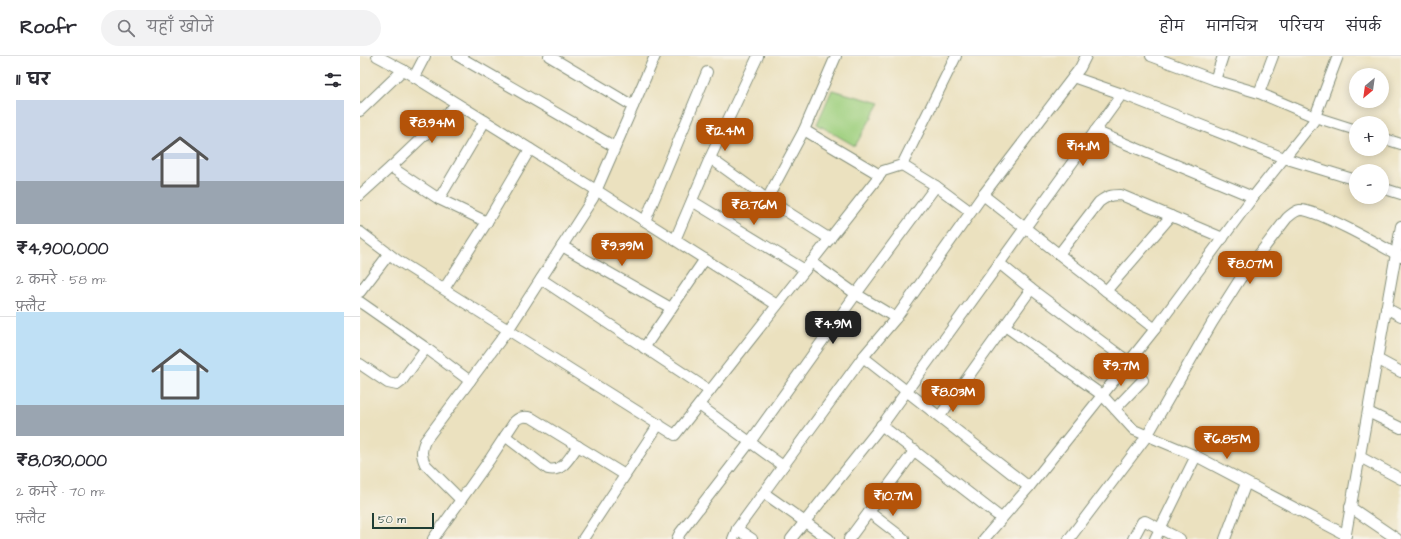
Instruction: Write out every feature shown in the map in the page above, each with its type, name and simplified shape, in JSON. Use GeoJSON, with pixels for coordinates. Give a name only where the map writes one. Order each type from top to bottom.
{"type":"FeatureCollection","features":[{"type":"Feature","properties":{"kind":"street"},"geometry":{"type":"LineString","coordinates":[[377,56],[403,70],[596,190],[777,305]]}},
{"type":"Feature","properties":{"kind":"street"},"geometry":{"type":"LineString","coordinates":[[414,77],[425,56]]}},
{"type":"Feature","properties":{"kind":"street"},"geometry":{"type":"LineString","coordinates":[[458,56],[615,147]]}},
{"type":"Feature","properties":{"kind":"street"},"geometry":{"type":"LineString","coordinates":[[549,56],[633,106]]}},
{"type":"Feature","properties":{"kind":"street"},"geometry":{"type":"LineString","coordinates":[[461,500],[425,464],[422,457],[422,449],[425,441],[508,330],[593,198],[655,56]]}},
{"type":"Feature","properties":{"kind":"street"},"geometry":{"type":"LineString","coordinates":[[675,240],[710,158],[758,56]]}},
{"type":"Feature","properties":{"kind":"street"},"geometry":{"type":"LineString","coordinates":[[767,199],[804,130],[836,56]]}},
{"type":"Feature","properties":{"kind":"street"},"geometry":{"type":"LineString","coordinates":[[360,232],[389,254],[675,435],[883,171],[902,165],[956,56]]}},
{"type":"Feature","properties":{"kind":"street"},"geometry":{"type":"LineString","coordinates":[[733,539],[737,529],[783,466],[863,357],[896,318],[983,195],[1080,68],[1086,56]]}},
{"type":"Feature","properties":{"kind":"street"},"geometry":{"type":"LineString","coordinates":[[1151,56],[1173,60],[1215,80],[1259,93],[1315,117],[1349,128]]}},
{"type":"Feature","properties":{"kind":"street"},"geometry":{"type":"LineString","coordinates":[[1215,80],[1223,56]]}},
{"type":"Feature","properties":{"kind":"street"},"geometry":{"type":"LineString","coordinates":[[1259,93],[1272,56]]}},
{"type":"Feature","properties":{"kind":"street"},"geometry":{"type":"LineString","coordinates":[[986,538],[1001,518],[1029,487],[1155,329],[1253,197],[1313,122],[1338,56]]}},
{"type":"Feature","properties":{"kind":"street"},"geometry":{"type":"LineString","coordinates":[[360,111],[403,70]]}},
{"type":"Feature","properties":{"kind":"street"},"geometry":{"type":"LineString","coordinates":[[645,221],[707,72]]}},
{"type":"Feature","properties":{"kind":"street"},"geometry":{"type":"LineString","coordinates":[[1073,77],[1122,94],[1284,158],[1349,178]]}},
{"type":"Feature","properties":{"kind":"street"},"geometry":{"type":"LineString","coordinates":[[791,539],[881,425],[1122,94]]}},
{"type":"Feature","properties":{"kind":"street"},"geometry":{"type":"LineString","coordinates":[[360,195],[457,104]]}},
{"type":"Feature","properties":{"kind":"street"},"geometry":{"type":"LineString","coordinates":[[439,199],[485,121]]}},
{"type":"Feature","properties":{"kind":"street"},"geometry":{"type":"LineString","coordinates":[[804,130],[880,175]]}},
{"type":"Feature","properties":{"kind":"street"},"geometry":{"type":"LineString","coordinates":[[1095,131],[1253,197]]}},
{"type":"Feature","properties":{"kind":"street"},"geometry":{"type":"LineString","coordinates":[[1389,140],[1401,144]]}},
{"type":"Feature","properties":{"kind":"street"},"geometry":{"type":"LineString","coordinates":[[444,289],[487,222],[530,149]]}},
{"type":"Feature","properties":{"kind":"street"},"geometry":{"type":"LineString","coordinates":[[710,158],[767,199],[830,239]]}},
{"type":"Feature","properties":{"kind":"street"},"geometry":{"type":"LineString","coordinates":[[902,165],[936,186],[971,212]]}},
{"type":"Feature","properties":{"kind":"street"},"geometry":{"type":"LineString","coordinates":[[391,167],[439,199],[487,222]]}},
{"type":"Feature","properties":{"kind":"street"},"geometry":{"type":"LineString","coordinates":[[677,539],[680,532],[750,442],[856,294],[936,186]]}},
{"type":"Feature","properties":{"kind":"street"},"geometry":{"type":"LineString","coordinates":[[1389,190],[1401,194]]}},
{"type":"Feature","properties":{"kind":"street"},"geometry":{"type":"LineString","coordinates":[[983,195],[1155,329]]}},
{"type":"Feature","properties":{"kind":"street"},"geometry":{"type":"LineString","coordinates":[[1059,254],[1099,202],[1106,196],[1112,195],[1121,195],[1223,238]]}},
{"type":"Feature","properties":{"kind":"street"},"geometry":{"type":"LineString","coordinates":[[692,201],[808,266],[896,318]]}},
{"type":"Feature","properties":{"kind":"street"},"geometry":{"type":"LineString","coordinates":[[1069,539],[1147,436],[1212,323],[1240,279],[1287,218],[1294,212],[1301,210],[1309,212],[1347,228],[1398,256]]}},
{"type":"Feature","properties":{"kind":"street"},"geometry":{"type":"LineString","coordinates":[[1106,291],[1171,216]]}},
{"type":"Feature","properties":{"kind":"street"},"geometry":{"type":"LineString","coordinates":[[1005,326],[1102,395],[1134,430],[1196,456],[1346,537],[1350,507],[1386,308],[1398,256],[1401,226]]}},
{"type":"Feature","properties":{"kind":"street"},"geometry":{"type":"LineString","coordinates":[[562,246],[671,308]]}},
{"type":"Feature","properties":{"kind":"street"},"geometry":{"type":"LineString","coordinates":[[360,292],[389,254]]}},
{"type":"Feature","properties":{"kind":"street"},"geometry":{"type":"LineString","coordinates":[[644,348],[705,259]]}},
{"type":"Feature","properties":{"kind":"street"},"geometry":{"type":"LineString","coordinates":[[999,263],[1031,289],[1129,362]]}},
{"type":"Feature","properties":{"kind":"street"},"geometry":{"type":"LineString","coordinates":[[541,279],[710,391]]}},
{"type":"Feature","properties":{"kind":"street"},"geometry":{"type":"LineString","coordinates":[[940,416],[1031,289]]}},
{"type":"Feature","properties":{"kind":"street"},"geometry":{"type":"LineString","coordinates":[[360,302],[426,348],[470,382]]}},
{"type":"Feature","properties":{"kind":"street"},"geometry":{"type":"LineString","coordinates":[[1386,308],[1401,316]]}},
{"type":"Feature","properties":{"kind":"street"},"geometry":{"type":"LineString","coordinates":[[360,364],[388,383],[397,384],[401,382],[426,348]]}},
{"type":"Feature","properties":{"kind":"street"},"geometry":{"type":"LineString","coordinates":[[863,357],[1029,487]]}},
{"type":"Feature","properties":{"kind":"street"},"geometry":{"type":"LineString","coordinates":[[1377,359],[1401,372]]}},
{"type":"Feature","properties":{"kind":"street"},"geometry":{"type":"LineString","coordinates":[[1115,409],[1143,380]]}},
{"type":"Feature","properties":{"kind":"street"},"geometry":{"type":"LineString","coordinates":[[699,405],[783,466]]}},
{"type":"Feature","properties":{"kind":"street"},"geometry":{"type":"LineString","coordinates":[[1368,412],[1401,428]]}},
{"type":"Feature","properties":{"kind":"street"},"geometry":{"type":"LineString","coordinates":[[434,539],[515,421],[519,418],[527,417],[625,475]]}},
{"type":"Feature","properties":{"kind":"street"},"geometry":{"type":"LineString","coordinates":[[583,539],[659,424]]}},
{"type":"Feature","properties":{"kind":"street"},"geometry":{"type":"LineString","coordinates":[[881,425],[1001,518]]}},
{"type":"Feature","properties":{"kind":"street"},"geometry":{"type":"LineString","coordinates":[[505,436],[548,468],[556,470],[562,468],[578,446]]}},
{"type":"Feature","properties":{"kind":"street"},"geometry":{"type":"LineString","coordinates":[[849,539],[915,450]]}},
{"type":"Feature","properties":{"kind":"street"},"geometry":{"type":"LineString","coordinates":[[1155,539],[1196,456]]}},
{"type":"Feature","properties":{"kind":"street"},"geometry":{"type":"LineString","coordinates":[[1360,457],[1401,478]]}},
{"type":"Feature","properties":{"kind":"street"},"geometry":{"type":"LineString","coordinates":[[1226,539],[1246,483]]}},
{"type":"Feature","properties":{"kind":"street"},"geometry":{"type":"LineString","coordinates":[[764,493],[829,539]]}},
{"type":"Feature","properties":{"kind":"street"},"geometry":{"type":"LineString","coordinates":[[1350,507],[1396,539]]}},
{"type":"Feature","properties":{"kind":"street"},"geometry":{"type":"LineString","coordinates":[[869,512],[904,539]]}},
{"type":"Feature","properties":{"kind":"street"},"geometry":{"type":"LineString","coordinates":[[1133,539],[1144,522],[1180,539]]}},
{"type":"Feature","properties":{"kind":"street"},"geometry":{"type":"LineString","coordinates":[[737,529],[752,539]]}},
{"type":"Feature","properties":{"kind":"green space"},"geometry":{"type":"Polygon","coordinates":[[[832,90],[880,103],[855,146],[817,124],[832,90]]]}}]}
